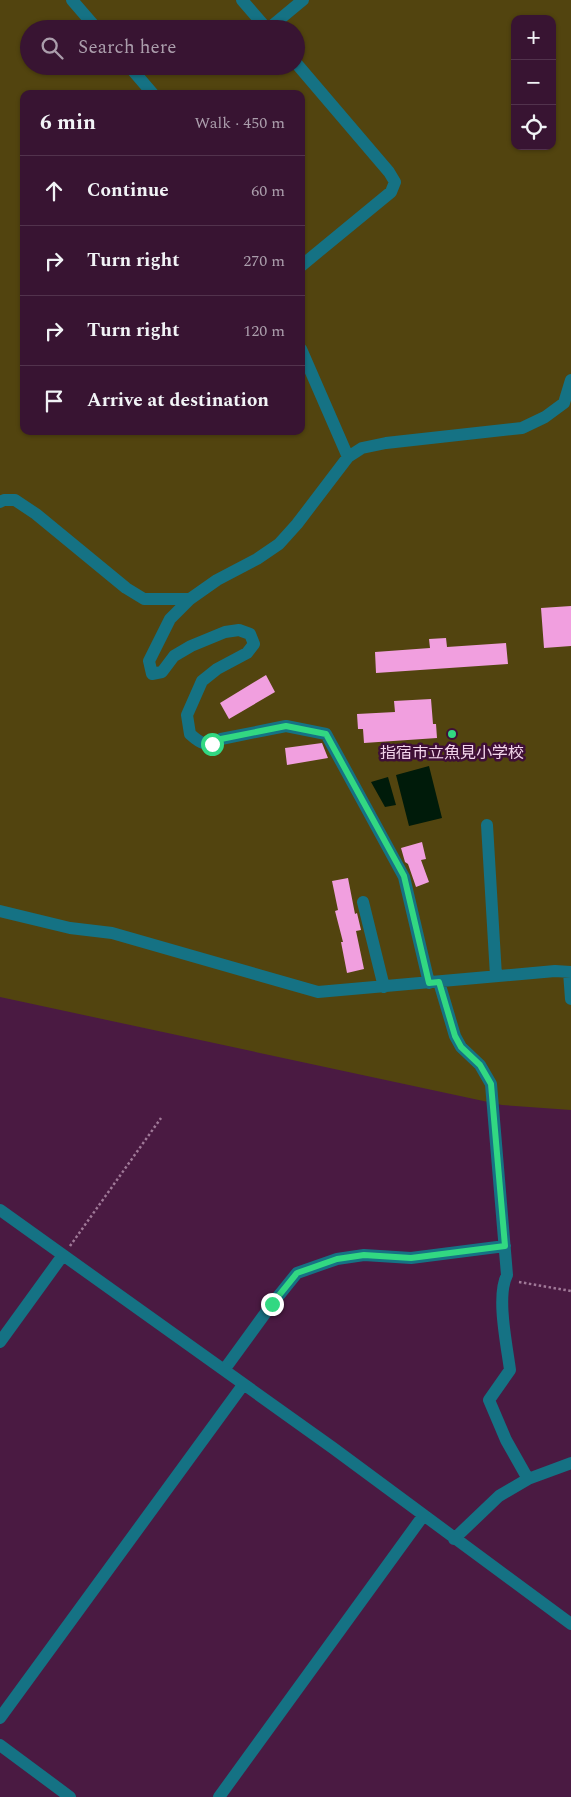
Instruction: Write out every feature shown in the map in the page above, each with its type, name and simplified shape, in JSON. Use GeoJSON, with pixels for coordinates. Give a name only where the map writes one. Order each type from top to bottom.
{"type":"FeatureCollection","features":[{"type":"Feature","properties":{"kind":"street"},"geometry":{"type":"LineString","coordinates":[[72,0],[89,20]]}},
{"type":"Feature","properties":{"kind":"street"},"geometry":{"type":"LineString","coordinates":[[242,0],[259,20]]}},
{"type":"Feature","properties":{"kind":"street"},"geometry":{"type":"LineString","coordinates":[[278,20],[303,0]]}},
{"type":"Feature","properties":{"kind":"street"},"geometry":{"type":"LineString","coordinates":[[305,74],[389,172],[394,182],[391,192],[305,263]]}},
{"type":"Feature","properties":{"kind":"street"},"geometry":{"type":"LineString","coordinates":[[137,75],[150,90]]}},
{"type":"Feature","properties":{"kind":"street"},"geometry":{"type":"LineString","coordinates":[[305,358],[348,457]]}},
{"type":"Feature","properties":{"kind":"street"},"geometry":{"type":"LineString","coordinates":[[528,1479],[506,1440],[489,1400],[510,1370],[502,1310],[507,1275],[491,1084],[480,1065],[461,1047],[455,1036],[434,983],[404,876],[326,734],[286,726],[221,739],[212,744],[200,743],[190,734],[187,715],[202,681],[217,669],[247,653],[254,644],[250,634],[239,630],[224,632],[191,646],[174,656],[162,672],[152,674],[149,662],[170,619],[190,599],[217,580],[257,559],[279,544],[298,524],[348,457],[362,448],[386,442],[522,428],[564,403],[571,380]]}},
{"type":"Feature","properties":{"kind":"street"},"geometry":{"type":"LineString","coordinates":[[0,502],[15,500],[22,504],[126,588],[144,599],[190,599]]}},
{"type":"Feature","properties":{"kind":"street"},"geometry":{"type":"LineString","coordinates":[[487,825],[496,976]]}},
{"type":"Feature","properties":{"kind":"street"},"geometry":{"type":"LineString","coordinates":[[363,902],[384,987]]}},
{"type":"Feature","properties":{"kind":"street"},"geometry":{"type":"LineString","coordinates":[[0,911],[70,928],[112,933],[318,992],[555,971],[570,972],[571,999]]}},
{"type":"Feature","properties":{"kind":"street"},"geometry":{"type":"LineString","coordinates":[[0,1210],[333,1448],[571,1624]]}},
{"type":"Feature","properties":{"kind":"street"},"geometry":{"type":"LineString","coordinates":[[224,1370],[297,1273],[337,1259],[364,1255],[411,1258],[505,1246]]}},
{"type":"Feature","properties":{"kind":"street"},"geometry":{"type":"LineString","coordinates":[[0,1342],[63,1255]]}},
{"type":"Feature","properties":{"kind":"street"},"geometry":{"type":"LineString","coordinates":[[0,1718],[243,1385]]}},
{"type":"Feature","properties":{"kind":"street"},"geometry":{"type":"LineString","coordinates":[[454,1539],[499,1496],[528,1479],[571,1462]]}},
{"type":"Feature","properties":{"kind":"street"},"geometry":{"type":"LineString","coordinates":[[219,1797],[423,1516]]}},
{"type":"Feature","properties":{"kind":"street"},"geometry":{"type":"LineString","coordinates":[[0,1745],[70,1797]]}},
{"type":"Feature","properties":{"kind":"path"},"geometry":{"type":"LineString","coordinates":[[63,1255],[161,1118]]}},
{"type":"Feature","properties":{"kind":"path"},"geometry":{"type":"LineString","coordinates":[[505,1280],[571,1291]]}},
{"type":"Feature","properties":{"kind":"shaded area"},"geometry":{"type":"Polygon","coordinates":[[[0,0],[571,0],[571,1110],[502,1105],[0,997],[0,0]]]}},
{"type":"Feature","properties":{"kind":"shaded area"},"geometry":{"type":"Polygon","coordinates":[[[429,766],[442,818],[409,826],[396,775],[429,766]]]}},
{"type":"Feature","properties":{"kind":"shaded area"},"geometry":{"type":"Polygon","coordinates":[[[388,777],[396,805],[385,807],[371,782],[388,777]]]}},
{"type":"Feature","properties":{"kind":"building"},"geometry":{"type":"Polygon","coordinates":[[[571,606],[571,646],[544,648],[541,608],[571,606]]]}},
{"type":"Feature","properties":{"kind":"building"},"geometry":{"type":"Polygon","coordinates":[[[446,638],[447,647],[506,643],[508,664],[376,673],[375,652],[430,648],[429,639],[446,638]]]}},
{"type":"Feature","properties":{"kind":"building"},"geometry":{"type":"Polygon","coordinates":[[[266,675],[275,692],[229,719],[220,703],[266,675]]]}},
{"type":"Feature","properties":{"kind":"building"},"geometry":{"type":"Polygon","coordinates":[[[431,699],[433,724],[436,724],[437,738],[364,743],[363,729],[358,729],[357,714],[395,712],[394,701],[431,699]]]}},
{"type":"Feature","properties":{"kind":"building"},"geometry":{"type":"Polygon","coordinates":[[[322,743],[328,758],[287,765],[285,748],[322,743]]]}},
{"type":"Feature","properties":{"kind":"building"},"geometry":{"type":"Polygon","coordinates":[[[422,842],[426,859],[421,860],[429,882],[416,887],[401,848],[422,842]]]}},
{"type":"Feature","properties":{"kind":"building"},"geometry":{"type":"Polygon","coordinates":[[[348,878],[355,914],[357,913],[361,930],[356,931],[364,969],[347,973],[341,942],[343,942],[335,911],[338,910],[332,881],[348,878]]]}},
{"type":"Feature","properties":{"kind":"place","name":"指宿市立魚見小学校"},"geometry":{"type":"Point","coordinates":[452,734]}},
{"type":"Feature","properties":{"kind":"route"},"geometry":{"type":"LineString","coordinates":[[212,744],[221,739],[286,726],[326,734],[404,876],[429,983],[439,982],[455,1036],[461,1047],[480,1065],[491,1084],[505,1246],[411,1258],[364,1255],[337,1259],[297,1273],[272,1304]]}}]}
